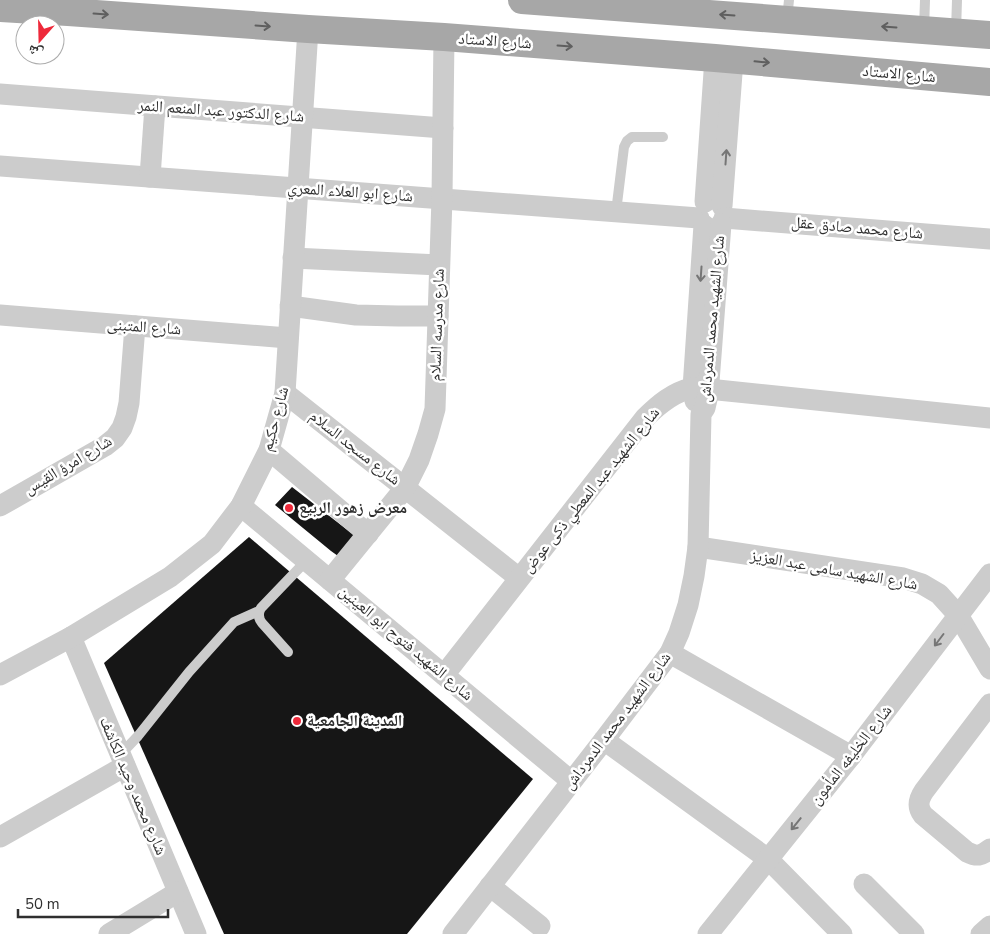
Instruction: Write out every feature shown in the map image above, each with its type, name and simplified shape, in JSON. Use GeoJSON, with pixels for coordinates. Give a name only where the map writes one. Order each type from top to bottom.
{"type":"FeatureCollection","features":[{"type":"Feature","properties":{"kind":"main road"},"geometry":{"type":"LineString","coordinates":[[522,0],[788,10],[924,30],[990,34]]}},
{"type":"Feature","properties":{"kind":"main road","name":"شارع الاستاد"},"geometry":{"type":"LineString","coordinates":[[0,8],[63,6],[308,29],[444,37],[990,82]]}},
{"type":"Feature","properties":{"kind":"street","name":"شارع حكيم"},"geometry":{"type":"LineString","coordinates":[[0,676],[71,637],[170,577],[212,544],[241,506],[269,450],[284,393],[308,29]]}},
{"type":"Feature","properties":{"kind":"street","name":"شارع مدرسه السلام"},"geometry":{"type":"LineString","coordinates":[[330,580],[405,488],[419,460],[434,409],[442,198],[444,37]]}},
{"type":"Feature","properties":{"kind":"street","name":"شارع الشهيد محمد الدمرداش"},"geometry":{"type":"LineString","coordinates":[[453,934],[670,653],[688,605],[698,547],[702,414],[695,402],[701,388],[724,59]]}},
{"type":"Feature","properties":{"kind":"street","name":"شارع الدكتور عبد المنعم النمر"},"geometry":{"type":"LineString","coordinates":[[0,94],[443,128]]}},
{"type":"Feature","properties":{"kind":"street"},"geometry":{"type":"LineString","coordinates":[[150,177],[155,106]]}},
{"type":"Feature","properties":{"kind":"street","name":"شارع ابو العلاء المعري"},"geometry":{"type":"LineString","coordinates":[[0,166],[616,212],[713,215]]}},
{"type":"Feature","properties":{"kind":"street","name":"شارع محمد صادق عقل"},"geometry":{"type":"LineString","coordinates":[[713,215],[990,239]]}},
{"type":"Feature","properties":{"kind":"street"},"geometry":{"type":"LineString","coordinates":[[293,258],[440,264]]}},
{"type":"Feature","properties":{"kind":"street"},"geometry":{"type":"LineString","coordinates":[[290,306],[356,315],[438,316]]}},
{"type":"Feature","properties":{"kind":"street","name":"شارع المتبنى"},"geometry":{"type":"LineString","coordinates":[[0,315],[288,338]]}},
{"type":"Feature","properties":{"kind":"street","name":"شارع امرؤ القيس"},"geometry":{"type":"LineString","coordinates":[[2,500],[106,446],[115,438],[122,428],[129,403],[135,326]]}},
{"type":"Feature","properties":{"kind":"street","name":"شارع الشهيد عبد المعطي ذكى عوض"},"geometry":{"type":"LineString","coordinates":[[444,674],[645,418],[666,399],[680,392],[701,388],[990,418]]}},
{"type":"Feature","properties":{"kind":"street","name":"شارع مسجد السلام"},"geometry":{"type":"LineString","coordinates":[[284,393],[520,578]]}},
{"type":"Feature","properties":{"kind":"street"},"geometry":{"type":"LineString","coordinates":[[269,450],[368,534]]}},
{"type":"Feature","properties":{"kind":"street","name":"شارع الشهيد فتوح ابو العينين"},"geometry":{"type":"LineString","coordinates":[[241,506],[571,781]]}},
{"type":"Feature","properties":{"kind":"street","name":"شارع الشهيد سامى عبد العزيز"},"geometry":{"type":"LineString","coordinates":[[698,547],[903,578],[922,584],[939,594],[958,615],[990,669]]}},
{"type":"Feature","properties":{"kind":"street","name":"شارع الخليفه المأمون"},"geometry":{"type":"LineString","coordinates":[[708,934],[851,756],[990,574]]}},
{"type":"Feature","properties":{"kind":"street","name":"شارع محمد وحيد الكاشف"},"geometry":{"type":"LineString","coordinates":[[71,637],[196,934]]}},
{"type":"Feature","properties":{"kind":"street"},"geometry":{"type":"LineString","coordinates":[[670,653],[851,756]]}},
{"type":"Feature","properties":{"kind":"street"},"geometry":{"type":"LineString","coordinates":[[990,704],[920,797],[918,803],[919,810],[923,815],[967,852],[981,855],[990,849]]}},
{"type":"Feature","properties":{"kind":"street"},"geometry":{"type":"LineString","coordinates":[[604,740],[768,859],[842,934]]}},
{"type":"Feature","properties":{"kind":"street"},"geometry":{"type":"LineString","coordinates":[[0,837],[123,761]]}},
{"type":"Feature","properties":{"kind":"street"},"geometry":{"type":"LineString","coordinates":[[864,884],[914,934]]}},
{"type":"Feature","properties":{"kind":"street"},"geometry":{"type":"LineString","coordinates":[[490,886],[540,926]]}},
{"type":"Feature","properties":{"kind":"street"},"geometry":{"type":"LineString","coordinates":[[109,934],[178,892]]}},
{"type":"Feature","properties":{"kind":"street"},"geometry":{"type":"LineString","coordinates":[[981,934],[990,926]]}},
{"type":"Feature","properties":{"kind":"lane"},"geometry":{"type":"LineString","coordinates":[[924,30],[925,0]]}},
{"type":"Feature","properties":{"kind":"lane"},"geometry":{"type":"LineString","coordinates":[[956,32],[957,0]]}},
{"type":"Feature","properties":{"kind":"lane"},"geometry":{"type":"LineString","coordinates":[[616,212],[624,147],[627,141],[632,137],[663,138]]}},
{"type":"Feature","properties":{"kind":"lane"},"geometry":{"type":"LineString","coordinates":[[123,761],[138,736],[189,672],[234,622],[259,611],[306,560]]}},
{"type":"Feature","properties":{"kind":"lane"},"geometry":{"type":"LineString","coordinates":[[259,611],[259,620],[288,652]]}},
{"type":"Feature","properties":{"kind":"building"},"geometry":{"type":"Polygon","coordinates":[[[292,487],[357,536],[338,556],[275,505],[292,487]]]}},
{"type":"Feature","properties":{"kind":"building","name":"المدينة الجامعية"},"geometry":{"type":"Polygon","coordinates":[[[249,537],[533,779],[407,934],[224,934],[104,663],[249,537]]]}},
{"type":"Feature","properties":{"kind":"place","name":"معرض زهور الربيع"},"geometry":{"type":"Point","coordinates":[289,508]}},
{"type":"Feature","properties":{"kind":"place","name":"المدينة الجامعية"},"geometry":{"type":"Point","coordinates":[297,721]}}]}
